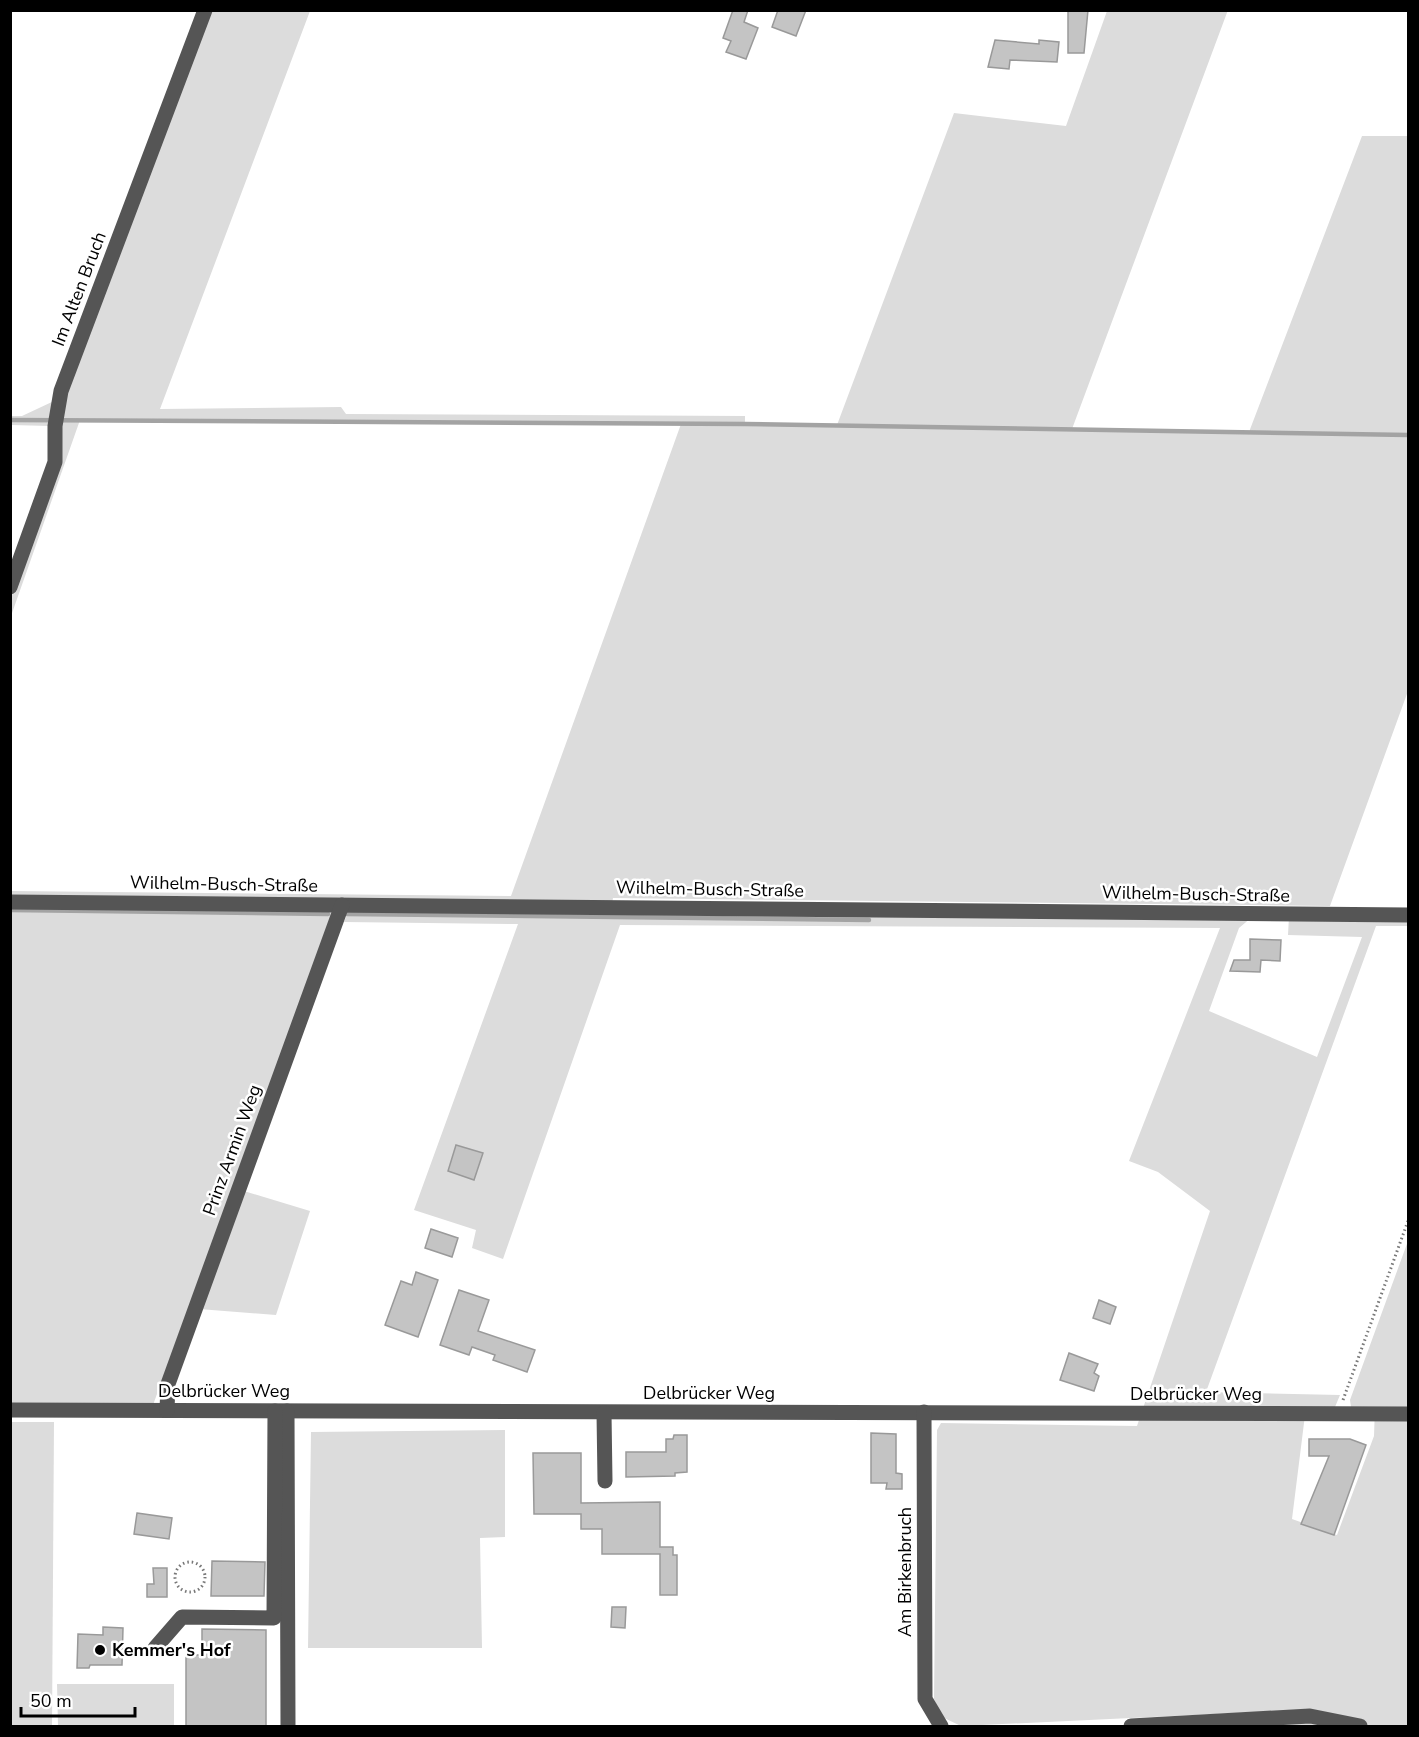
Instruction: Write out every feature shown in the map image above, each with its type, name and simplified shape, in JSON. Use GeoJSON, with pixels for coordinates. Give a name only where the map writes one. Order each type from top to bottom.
{"type":"FeatureCollection","features":[{"type":"Feature","properties":{"kind":"street","name":"Im Alten Bruch"},"geometry":{"type":"LineString","coordinates":[[10,587],[55,462],[55,419],[61,391],[205,10]]}},
{"type":"Feature","properties":{"kind":"street","name":"Wilhelm-Busch-Straße"},"geometry":{"type":"LineString","coordinates":[[10,902],[1408,915]]}},
{"type":"Feature","properties":{"kind":"street","name":"Prinz Armin Weg"},"geometry":{"type":"LineString","coordinates":[[167,1410],[168,1384],[342,905]]}},
{"type":"Feature","properties":{"kind":"street","name":"Delbrücker Weg"},"geometry":{"type":"LineString","coordinates":[[10,1410],[1408,1414]]}},
{"type":"Feature","properties":{"kind":"street"},"geometry":{"type":"LineString","coordinates":[[155,1648],[182,1617],[274,1618],[281,1411]]}},
{"type":"Feature","properties":{"kind":"street"},"geometry":{"type":"LineString","coordinates":[[281,1411],[288,1726]]}},
{"type":"Feature","properties":{"kind":"street","name":"Am Birkenbruch"},"geometry":{"type":"LineString","coordinates":[[924,1412],[925,1699],[940,1726]]}},
{"type":"Feature","properties":{"kind":"street"},"geometry":{"type":"LineString","coordinates":[[604,1413],[605,1481]]}},
{"type":"Feature","properties":{"kind":"street"},"geometry":{"type":"LineString","coordinates":[[1131,1726],[1310,1716],[1360,1726]]}},
{"type":"Feature","properties":{"kind":"path"},"geometry":{"type":"LineString","coordinates":[[1338,1414],[1408,1221]]}},
{"type":"Feature","properties":{"kind":"path"},"geometry":{"type":"LineString","coordinates":[[193,1562],[199,1564],[206,1575],[202,1587],[191,1592],[179,1588],[175,1576],[181,1564],[193,1562]]}},
{"type":"Feature","properties":{"kind":"shaded area"},"geometry":{"type":"Polygon","coordinates":[[[1228,10],[1072,429],[1249,432],[1362,136],[1408,136],[1408,691],[1330,906],[613,898],[612,904],[11,898],[11,891],[511,896],[681,424],[80,420],[11,616],[11,597],[59,462],[60,410],[211,11],[310,11],[160,409],[341,407],[346,414],[745,416],[745,424],[837,425],[954,113],[1066,126],[1107,11],[1228,10]]]}},
{"type":"Feature","properties":{"kind":"shaded area"},"geometry":{"type":"Polygon","coordinates":[[[54,401],[50,426],[11,425],[11,416],[22,416],[54,401]]]}},
{"type":"Feature","properties":{"kind":"shaded area"},"geometry":{"type":"Polygon","coordinates":[[[11,905],[334,908],[153,1405],[11,1404],[11,905]]]}},
{"type":"Feature","properties":{"kind":"shaded area"},"geometry":{"type":"Polygon","coordinates":[[[349,909],[1252,917],[1239,928],[1209,1011],[1317,1057],[1362,937],[1288,935],[1289,917],[1408,918],[1408,926],[1376,926],[1206,1392],[1340,1395],[1335,1407],[1306,1407],[1292,1519],[1337,1535],[1374,1436],[1375,1407],[1351,1407],[1350,1400],[1408,1241],[1408,1726],[1243,1726],[1298,1710],[961,1726],[942,1717],[934,1699],[937,1430],[941,1423],[1137,1426],[1210,1211],[1158,1172],[1129,1161],[1220,928],[620,925],[503,1259],[472,1248],[476,1230],[414,1210],[518,924],[344,922],[349,909]]]}},
{"type":"Feature","properties":{"kind":"shaded area"},"geometry":{"type":"Polygon","coordinates":[[[244,1191],[310,1211],[276,1315],[199,1309],[244,1191]]]}},
{"type":"Feature","properties":{"kind":"shaded area"},"geometry":{"type":"Polygon","coordinates":[[[11,1422],[54,1422],[52,1726],[11,1726],[11,1422]]]}},
{"type":"Feature","properties":{"kind":"shaded area"},"geometry":{"type":"Polygon","coordinates":[[[505,1430],[505,1537],[480,1538],[482,1648],[308,1648],[311,1432],[505,1430]]]}},
{"type":"Feature","properties":{"kind":"shaded area"},"geometry":{"type":"Polygon","coordinates":[[[57,1684],[174,1684],[174,1726],[58,1726],[57,1684]]]}},
{"type":"Feature","properties":{"kind":"building"},"geometry":{"type":"Polygon","coordinates":[[[733,10],[748,10],[744,22],[758,28],[746,59],[726,52],[731,41],[723,38],[733,10]]]}},
{"type":"Feature","properties":{"kind":"building"},"geometry":{"type":"Polygon","coordinates":[[[778,10],[806,10],[796,36],[772,27],[778,10]]]}},
{"type":"Feature","properties":{"kind":"building"},"geometry":{"type":"Polygon","coordinates":[[[1068,10],[1088,10],[1084,53],[1068,53],[1068,10]]]}},
{"type":"Feature","properties":{"kind":"building"},"geometry":{"type":"Polygon","coordinates":[[[995,40],[1039,44],[1039,40],[1059,42],[1057,62],[1010,60],[1009,69],[988,67],[995,40]]]}},
{"type":"Feature","properties":{"kind":"building"},"geometry":{"type":"Polygon","coordinates":[[[1250,939],[1281,940],[1280,961],[1261,960],[1260,972],[1230,971],[1234,960],[1250,960],[1250,939]]]}},
{"type":"Feature","properties":{"kind":"building"},"geometry":{"type":"Polygon","coordinates":[[[456,1145],[483,1153],[474,1180],[448,1171],[456,1145]]]}},
{"type":"Feature","properties":{"kind":"building"},"geometry":{"type":"Polygon","coordinates":[[[431,1229],[458,1238],[452,1257],[425,1248],[431,1229]]]}},
{"type":"Feature","properties":{"kind":"building"},"geometry":{"type":"Polygon","coordinates":[[[416,1272],[438,1280],[418,1337],[385,1325],[401,1281],[412,1285],[416,1272]]]}},
{"type":"Feature","properties":{"kind":"building"},"geometry":{"type":"Polygon","coordinates":[[[459,1290],[489,1300],[478,1331],[535,1350],[527,1372],[493,1360],[495,1355],[472,1347],[469,1355],[440,1345],[459,1290]]]}},
{"type":"Feature","properties":{"kind":"building"},"geometry":{"type":"Polygon","coordinates":[[[1099,1300],[1116,1307],[1110,1324],[1093,1318],[1099,1300]]]}},
{"type":"Feature","properties":{"kind":"building"},"geometry":{"type":"Polygon","coordinates":[[[1069,1353],[1098,1364],[1094,1373],[1099,1376],[1094,1391],[1060,1380],[1069,1353]]]}},
{"type":"Feature","properties":{"kind":"building"},"geometry":{"type":"Polygon","coordinates":[[[871,1433],[896,1434],[896,1473],[902,1474],[902,1489],[886,1489],[887,1483],[871,1483],[871,1433]]]}},
{"type":"Feature","properties":{"kind":"building"},"geometry":{"type":"Polygon","coordinates":[[[674,1435],[687,1435],[687,1472],[675,1473],[675,1476],[626,1477],[626,1452],[666,1452],[666,1439],[673,1439],[674,1435]]]}},
{"type":"Feature","properties":{"kind":"building"},"geometry":{"type":"Polygon","coordinates":[[[1309,1439],[1350,1439],[1366,1445],[1334,1535],[1301,1524],[1329,1456],[1309,1456],[1309,1439]]]}},
{"type":"Feature","properties":{"kind":"building"},"geometry":{"type":"Polygon","coordinates":[[[533,1453],[581,1453],[581,1503],[660,1502],[660,1547],[673,1547],[673,1555],[677,1555],[677,1595],[660,1595],[660,1554],[602,1554],[602,1529],[581,1529],[581,1514],[534,1514],[533,1453]]]}},
{"type":"Feature","properties":{"kind":"building"},"geometry":{"type":"Polygon","coordinates":[[[137,1513],[172,1518],[169,1539],[134,1534],[137,1513]]]}},
{"type":"Feature","properties":{"kind":"building"},"geometry":{"type":"Polygon","coordinates":[[[212,1561],[265,1562],[264,1596],[211,1596],[212,1561]]]}},
{"type":"Feature","properties":{"kind":"building"},"geometry":{"type":"Polygon","coordinates":[[[153,1568],[167,1568],[167,1597],[147,1597],[147,1584],[154,1584],[153,1568]]]}},
{"type":"Feature","properties":{"kind":"building"},"geometry":{"type":"Polygon","coordinates":[[[612,1607],[626,1607],[625,1628],[611,1627],[612,1607]]]}},
{"type":"Feature","properties":{"kind":"building","name":"Kemmer's Hof"},"geometry":{"type":"Polygon","coordinates":[[[103,1627],[123,1628],[122,1665],[90,1665],[89,1668],[77,1668],[78,1634],[103,1635],[103,1627]]]}},
{"type":"Feature","properties":{"kind":"building"},"geometry":{"type":"Polygon","coordinates":[[[202,1629],[266,1630],[266,1726],[186,1726],[186,1655],[202,1655],[202,1629]]]}},
{"type":"Feature","properties":{"kind":"waterway"},"geometry":{"type":"LineString","coordinates":[[10,420],[745,424],[1408,435]]}},
{"type":"Feature","properties":{"kind":"waterway"},"geometry":{"type":"LineString","coordinates":[[10,910],[328,914]]}},
{"type":"Feature","properties":{"kind":"waterway"},"geometry":{"type":"LineString","coordinates":[[347,914],[869,920]]}},
{"type":"Feature","properties":{"kind":"place","name":"Kemmer's Hof"},"geometry":{"type":"Point","coordinates":[100,1650]}}]}
